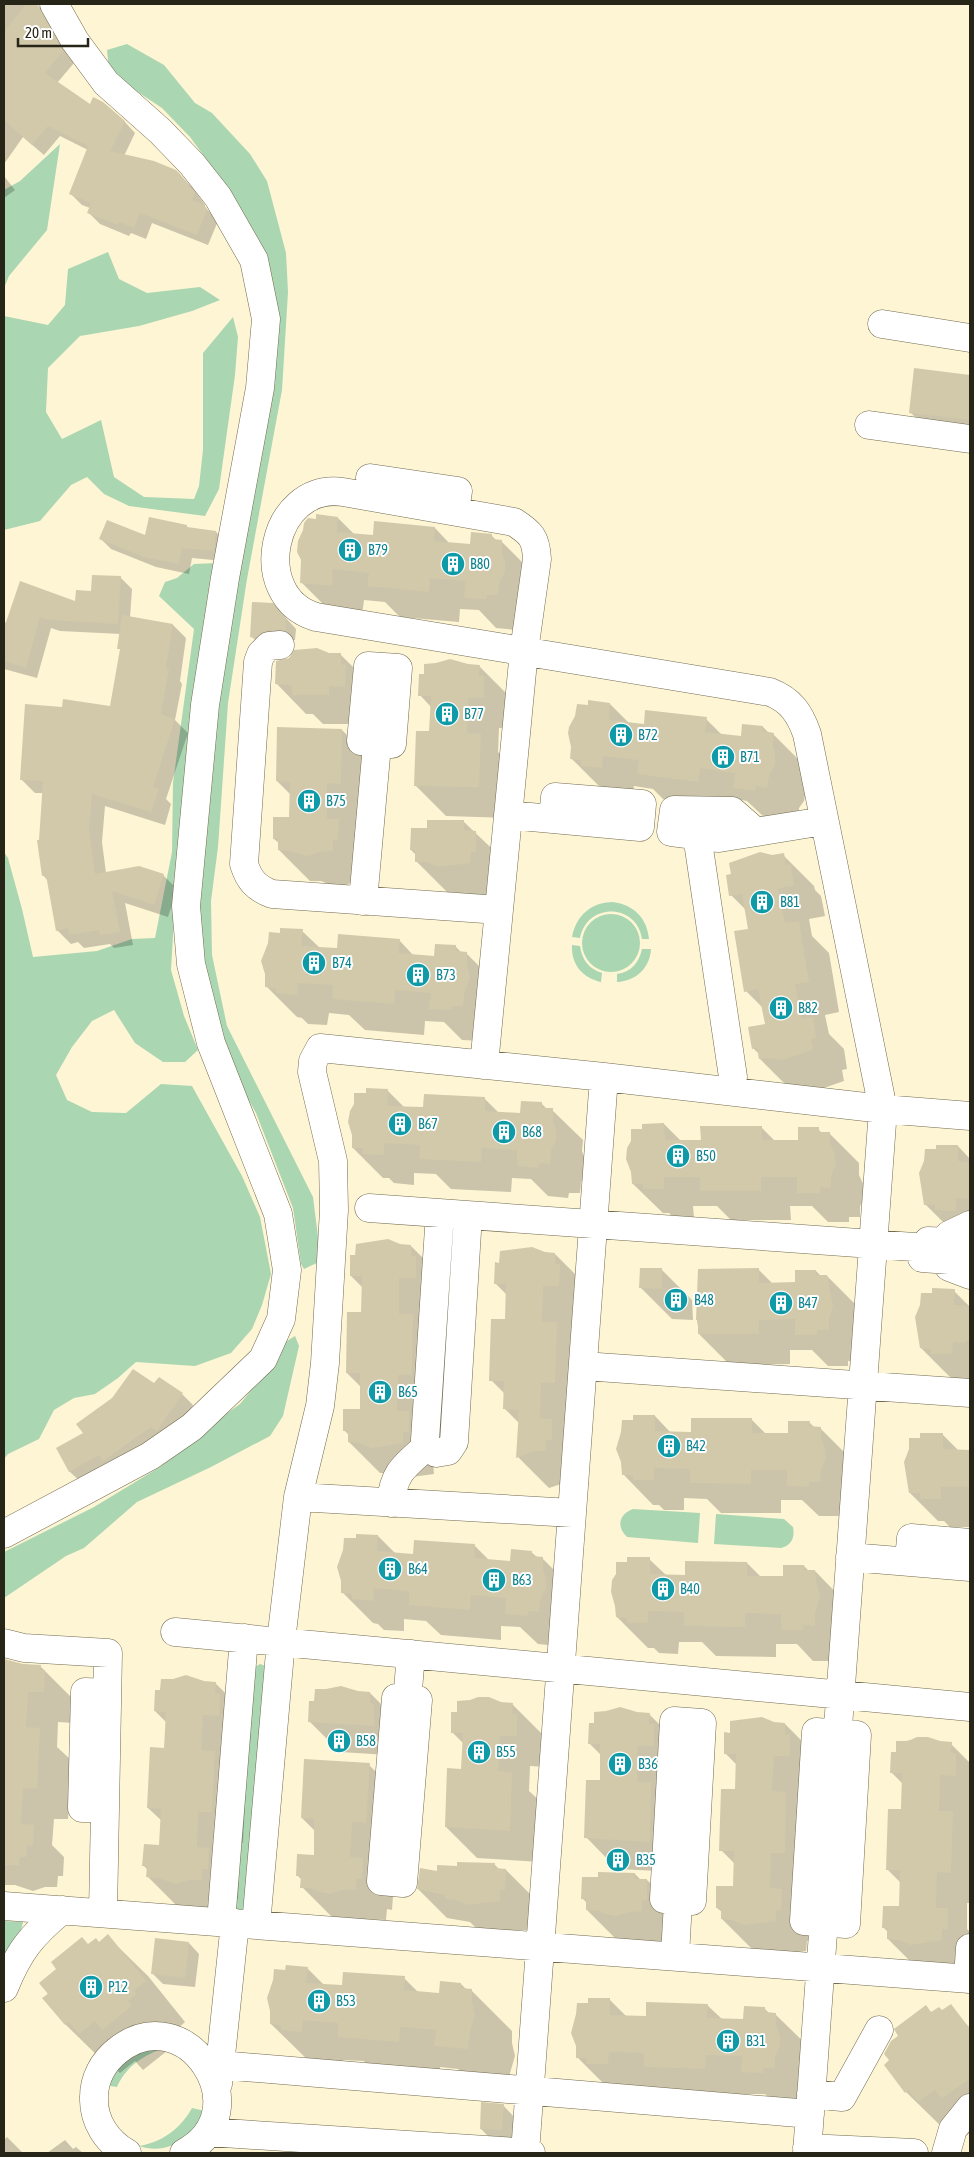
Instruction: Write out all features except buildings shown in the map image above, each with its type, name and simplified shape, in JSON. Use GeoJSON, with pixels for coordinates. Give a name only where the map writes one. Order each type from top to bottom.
{"type":"FeatureCollection","features":[{"type":"Feature","properties":{"kind":"street"},"geometry":{"type":"LineString","coordinates":[[4,1534],[150,1456],[192,1427],[262,1359],[281,1319],[286,1270],[278,1214],[211,1043],[191,964],[186,906],[205,705],[225,578],[260,388],[266,319],[254,260],[218,197],[192,164],[160,131],[106,83],[75,41],[54,4]]}},
{"type":"Feature","properties":{"kind":"street"},"geometry":{"type":"LineString","coordinates":[[882,324],[970,338]]}},
{"type":"Feature","properties":{"kind":"street"},"geometry":{"type":"LineString","coordinates":[[869,425],[970,439]]}},
{"type":"Feature","properties":{"kind":"street"},"geometry":{"type":"LineString","coordinates":[[484,1065],[524,651],[537,559],[536,545],[530,532],[514,522],[343,492],[320,493],[305,500],[292,510],[284,521],[277,545],[276,569],[279,584],[294,606],[303,613],[316,617],[524,651],[770,692],[782,697],[795,708],[804,728],[882,1109],[885,1246],[862,1386],[837,1733]]}},
{"type":"Feature","properties":{"kind":"street"},"geometry":{"type":"LineString","coordinates":[[280,645],[269,646],[261,654],[258,662],[244,864],[251,881],[258,888],[272,894],[499,910]]}},
{"type":"Feature","properties":{"kind":"street"},"geometry":{"type":"LineString","coordinates":[[363,901],[367,860],[349,859],[354,801],[355,791],[373,792],[377,742],[392,744],[398,668],[384,667]]}},
{"type":"Feature","properties":{"kind":"street"},"geometry":{"type":"LineString","coordinates":[[508,815],[553,819]]}},
{"type":"Feature","properties":{"kind":"street"},"geometry":{"type":"LineString","coordinates":[[733,1076],[697,835],[718,838],[824,821]]}},
{"type":"Feature","properties":{"kind":"street"},"geometry":{"type":"LineString","coordinates":[[196,2146],[216,2114],[237,1923],[281,1642],[298,1497],[321,1397],[326,1363],[334,1210],[333,1161],[312,1072],[313,1061],[320,1048],[604,1077],[882,1109],[970,1116]]}},
{"type":"Feature","properties":{"kind":"street"},"geometry":{"type":"LineString","coordinates":[[525,2153],[604,1077]]}},
{"type":"Feature","properties":{"kind":"street"},"geometry":{"type":"LineString","coordinates":[[369,1208],[885,1246],[970,1250]]}},
{"type":"Feature","properties":{"kind":"street"},"geometry":{"type":"LineString","coordinates":[[440,1213],[425,1440],[427,1446],[436,1453],[448,1451],[454,1442],[468,1215]]}},
{"type":"Feature","properties":{"kind":"street"},"geometry":{"type":"LineString","coordinates":[[885,1246],[899,1239],[949,1242],[949,1235],[970,1225]]}},
{"type":"Feature","properties":{"kind":"street"},"geometry":{"type":"LineString","coordinates":[[885,1246],[898,1256],[949,1260],[949,1267],[970,1275]]}},
{"type":"Feature","properties":{"kind":"street"},"geometry":{"type":"LineString","coordinates":[[583,1366],[970,1393]]}},
{"type":"Feature","properties":{"kind":"street"},"geometry":{"type":"LineString","coordinates":[[391,1503],[392,1488],[399,1472],[427,1446]]}},
{"type":"Feature","properties":{"kind":"street"},"geometry":{"type":"LineString","coordinates":[[298,1497],[572,1513]]}},
{"type":"Feature","properties":{"kind":"street"},"geometry":{"type":"LineString","coordinates":[[909,1561],[911,1538],[970,1543]]}},
{"type":"Feature","properties":{"kind":"street"},"geometry":{"type":"LineString","coordinates":[[850,1557],[970,1566]]}},
{"type":"Feature","properties":{"kind":"street"},"geometry":{"type":"LineString","coordinates":[[175,1632],[970,1707]]}},
{"type":"Feature","properties":{"kind":"street"},"geometry":{"type":"LineString","coordinates":[[237,1923],[244,1638]]}},
{"type":"Feature","properties":{"kind":"street"},"geometry":{"type":"LineString","coordinates":[[4,1643],[24,1648],[108,1653],[107,1693],[85,1692],[82,1808],[105,1808],[103,1913]]}},
{"type":"Feature","properties":{"kind":"street"},"geometry":{"type":"LineString","coordinates":[[392,1882],[403,1883],[418,1700],[407,1698],[411,1654]]}},
{"type":"Feature","properties":{"kind":"street"},"geometry":{"type":"LineString","coordinates":[[676,1956],[678,1900],[692,1901],[702,1733],[702,1723],[688,1722]]}},
{"type":"Feature","properties":{"kind":"street"},"geometry":{"type":"LineString","coordinates":[[816,1732],[857,1735],[846,1924],[824,1922],[804,1921],[816,1732]]}},
{"type":"Feature","properties":{"kind":"street"},"geometry":{"type":"LineString","coordinates":[[4,1906],[969,1979],[970,1948]]}},
{"type":"Feature","properties":{"kind":"street"},"geometry":{"type":"LineString","coordinates":[[4,1988],[13,1965],[26,1944],[62,1910]]}},
{"type":"Feature","properties":{"kind":"street"},"geometry":{"type":"LineString","coordinates":[[824,1922],[807,2150],[914,2153]]}},
{"type":"Feature","properties":{"kind":"street"},"geometry":{"type":"LineString","coordinates":[[220,2066],[530,2090],[810,2104],[842,2096],[855,2096],[878,2030]]}},
{"type":"Feature","properties":{"kind":"street"},"geometry":{"type":"LineString","coordinates":[[127,2153],[117,2147],[104,2133],[94,2107],[95,2088],[100,2070],[119,2049],[135,2040],[154,2037],[182,2043],[197,2054],[209,2068],[216,2086],[217,2096]]}},
{"type":"Feature","properties":{"kind":"street"},"geometry":{"type":"LineString","coordinates":[[946,2153],[953,2129],[970,2108]]}},
{"type":"Feature","properties":{"kind":"street"},"geometry":{"type":"LineString","coordinates":[[196,2146],[532,2153]]}},
{"type":"Feature","properties":{"kind":"green space"},"geometry":{"type":"Polygon","coordinates":[[[127,44],[164,65],[195,103],[212,113],[250,154],[267,181],[286,253],[288,292],[282,390],[247,579],[228,703],[218,847],[211,901],[212,955],[227,1026],[313,1197],[321,1261],[304,1269],[301,1264],[293,1208],[256,1113],[214,1038],[193,906],[211,703],[268,392],[240,210],[218,175],[190,137],[162,108],[118,79],[109,70],[107,50],[127,44]]]}},
{"type":"Feature","properties":{"kind":"green space"},"geometry":{"type":"Polygon","coordinates":[[[60,144],[47,230],[9,276],[4,288],[4,190],[20,181],[60,144]]]}},
{"type":"Feature","properties":{"kind":"green space"},"geometry":{"type":"Polygon","coordinates":[[[108,252],[119,279],[147,293],[200,287],[220,300],[192,311],[139,326],[80,336],[48,368],[46,412],[62,439],[101,420],[114,477],[144,497],[194,499],[199,486],[203,450],[203,353],[233,317],[238,337],[235,375],[219,489],[205,516],[129,506],[104,494],[87,477],[71,485],[40,521],[4,530],[4,316],[48,325],[65,305],[68,269],[108,252]]]}},
{"type":"Feature","properties":{"kind":"green space"},"geometry":{"type":"Polygon","coordinates":[[[218,563],[174,918],[171,970],[184,1016],[198,1050],[185,1062],[163,1062],[135,1043],[114,1010],[92,1021],[72,1047],[56,1075],[67,1100],[92,1112],[126,1113],[161,1084],[192,1086],[242,1176],[260,1217],[271,1274],[262,1305],[252,1329],[231,1353],[195,1366],[136,1362],[118,1378],[95,1394],[74,1398],[54,1410],[39,1439],[8,1454],[4,1459],[4,852],[8,858],[33,957],[97,951],[132,939],[155,938],[172,852],[173,783],[194,629],[159,596],[165,582],[177,578],[194,564],[218,563]]]}},
{"type":"Feature","properties":{"kind":"green space"},"geometry":{"type":"Polygon","coordinates":[[[613,902],[627,906],[638,914],[645,925],[649,939],[642,939],[638,927],[631,919],[622,913],[612,911],[601,913],[592,918],[584,926],[580,938],[572,937],[577,923],[586,912],[598,905],[613,902]]]}},
{"type":"Feature","properties":{"kind":"green space"},"geometry":{"type":"Polygon","coordinates":[[[605,914],[617,914],[632,922],[640,937],[640,949],[632,964],[617,972],[605,972],[590,964],[582,949],[582,937],[590,922],[605,914]]]}},
{"type":"Feature","properties":{"kind":"green space"},"geometry":{"type":"Polygon","coordinates":[[[572,945],[580,946],[582,956],[587,963],[593,969],[602,973],[601,982],[589,977],[579,969],[574,959],[572,945]]]}},
{"type":"Feature","properties":{"kind":"green space"},"geometry":{"type":"Polygon","coordinates":[[[642,949],[651,949],[645,968],[630,979],[617,982],[617,974],[634,966],[639,959],[642,949]]]}},
{"type":"Feature","properties":{"kind":"green space"},"geometry":{"type":"Polygon","coordinates":[[[295,1336],[299,1346],[283,1416],[270,1436],[211,1467],[137,1502],[84,1548],[66,1556],[4,1598],[4,1552],[94,1507],[160,1467],[198,1434],[240,1404],[262,1377],[282,1344],[295,1336]]]}},
{"type":"Feature","properties":{"kind":"green space"},"geometry":{"type":"Polygon","coordinates":[[[633,1509],[700,1513],[698,1543],[627,1537],[620,1525],[622,1517],[633,1509]]]}},
{"type":"Feature","properties":{"kind":"green space"},"geometry":{"type":"Polygon","coordinates":[[[716,1514],[784,1519],[793,1527],[794,1534],[790,1543],[781,1548],[714,1544],[716,1514]]]}},
{"type":"Feature","properties":{"kind":"green space"},"geometry":{"type":"Polygon","coordinates":[[[260,1664],[266,1666],[247,1905],[243,1911],[236,1912],[231,1903],[255,1667],[260,1664]]]}},
{"type":"Feature","properties":{"kind":"green space"},"geometry":{"type":"Polygon","coordinates":[[[4,1921],[23,1922],[18,1943],[4,1971],[4,1921]]]}},
{"type":"Feature","properties":{"kind":"green space"},"geometry":{"type":"Polygon","coordinates":[[[161,2049],[130,2068],[117,2087],[103,2085],[124,2054],[161,2049]]]}},
{"type":"Feature","properties":{"kind":"green space"},"geometry":{"type":"Polygon","coordinates":[[[192,2108],[205,2111],[195,2129],[179,2142],[160,2148],[139,2146],[156,2141],[177,2128],[192,2108]]]}},
{"type":"Feature","properties":{"kind":"place","name":"B79"},"geometry":{"type":"Point","coordinates":[350,550]}},
{"type":"Feature","properties":{"kind":"place","name":"B80"},"geometry":{"type":"Point","coordinates":[453,564]}},
{"type":"Feature","properties":{"kind":"place","name":"B77"},"geometry":{"type":"Point","coordinates":[447,714]}},
{"type":"Feature","properties":{"kind":"place","name":"B72"},"geometry":{"type":"Point","coordinates":[621,735]}},
{"type":"Feature","properties":{"kind":"place","name":"B71"},"geometry":{"type":"Point","coordinates":[723,757]}},
{"type":"Feature","properties":{"kind":"place","name":"B75"},"geometry":{"type":"Point","coordinates":[309,801]}},
{"type":"Feature","properties":{"kind":"place","name":"B81"},"geometry":{"type":"Point","coordinates":[762,902]}},
{"type":"Feature","properties":{"kind":"place","name":"B74"},"geometry":{"type":"Point","coordinates":[314,963]}},
{"type":"Feature","properties":{"kind":"place","name":"B73"},"geometry":{"type":"Point","coordinates":[418,975]}},
{"type":"Feature","properties":{"kind":"place","name":"B82"},"geometry":{"type":"Point","coordinates":[781,1008]}},
{"type":"Feature","properties":{"kind":"place","name":"B67"},"geometry":{"type":"Point","coordinates":[400,1124]}},
{"type":"Feature","properties":{"kind":"place","name":"B68"},"geometry":{"type":"Point","coordinates":[504,1132]}},
{"type":"Feature","properties":{"kind":"place","name":"B50"},"geometry":{"type":"Point","coordinates":[678,1156]}},
{"type":"Feature","properties":{"kind":"place","name":"B48"},"geometry":{"type":"Point","coordinates":[676,1300]}},
{"type":"Feature","properties":{"kind":"place","name":"B47"},"geometry":{"type":"Point","coordinates":[781,1303]}},
{"type":"Feature","properties":{"kind":"place","name":"B65"},"geometry":{"type":"Point","coordinates":[380,1392]}},
{"type":"Feature","properties":{"kind":"place","name":"B42"},"geometry":{"type":"Point","coordinates":[669,1446]}},
{"type":"Feature","properties":{"kind":"place","name":"B64"},"geometry":{"type":"Point","coordinates":[390,1569]}},
{"type":"Feature","properties":{"kind":"place","name":"B63"},"geometry":{"type":"Point","coordinates":[494,1580]}},
{"type":"Feature","properties":{"kind":"place","name":"B40"},"geometry":{"type":"Point","coordinates":[663,1589]}},
{"type":"Feature","properties":{"kind":"place","name":"B58"},"geometry":{"type":"Point","coordinates":[339,1741]}},
{"type":"Feature","properties":{"kind":"place","name":"B55"},"geometry":{"type":"Point","coordinates":[479,1752]}},
{"type":"Feature","properties":{"kind":"place","name":"B36"},"geometry":{"type":"Point","coordinates":[620,1764]}},
{"type":"Feature","properties":{"kind":"place","name":"B35"},"geometry":{"type":"Point","coordinates":[618,1860]}},
{"type":"Feature","properties":{"kind":"place","name":"P12"},"geometry":{"type":"Point","coordinates":[91,1987]}},
{"type":"Feature","properties":{"kind":"place","name":"B53"},"geometry":{"type":"Point","coordinates":[319,2001]}},
{"type":"Feature","properties":{"kind":"place","name":"B31"},"geometry":{"type":"Point","coordinates":[728,2041]}}]}
